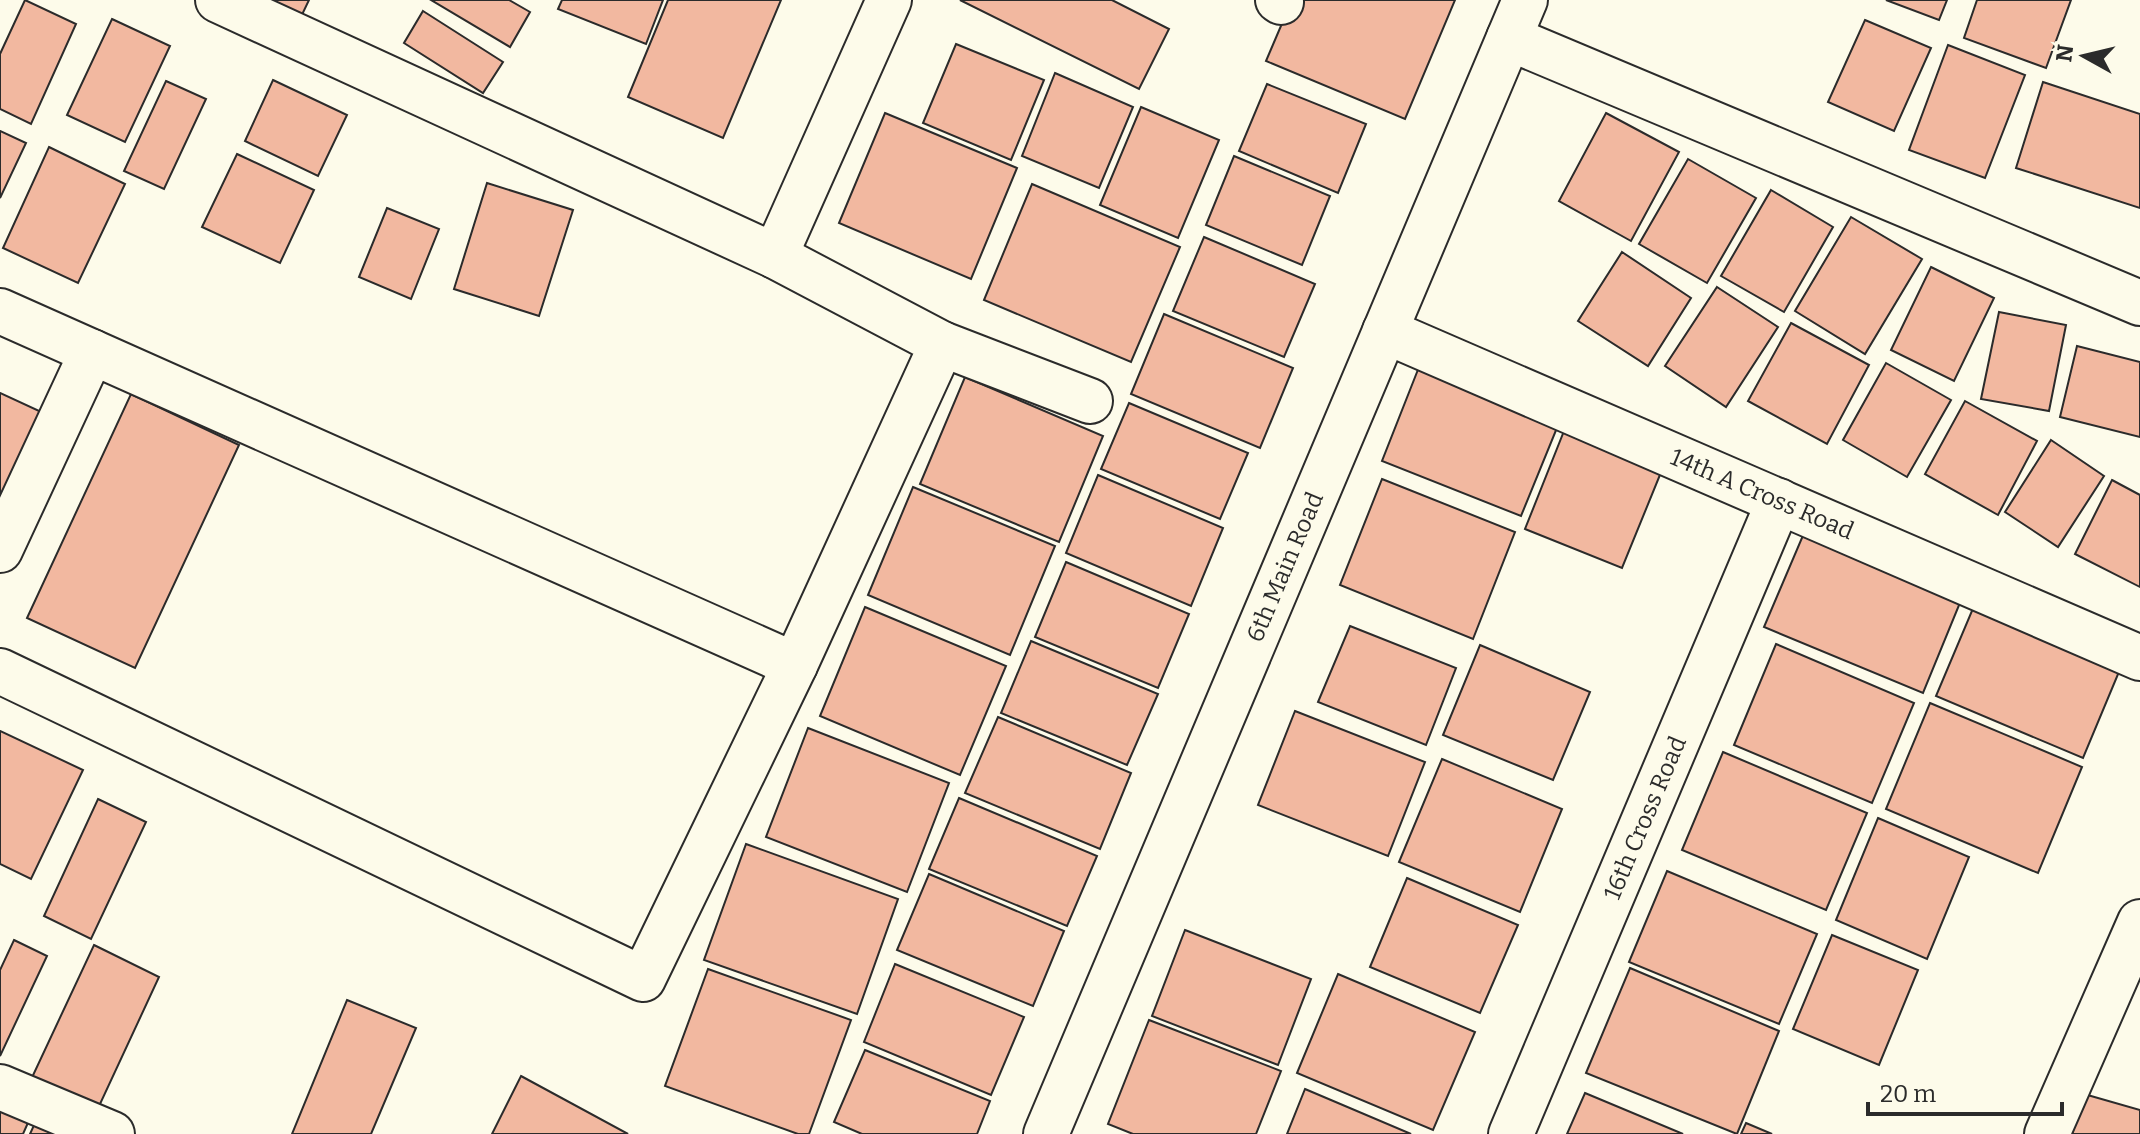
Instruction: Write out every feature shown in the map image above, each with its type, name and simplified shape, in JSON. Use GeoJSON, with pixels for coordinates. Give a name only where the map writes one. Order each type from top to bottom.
{"type":"FeatureCollection","features":[{"type":"Feature","properties":{"kind":"street"},"geometry":{"type":"LineString","coordinates":[[218,0],[775,256],[942,344],[1090,401]]}},
{"type":"Feature","properties":{"kind":"street"},"geometry":{"type":"LineString","coordinates":[[775,256],[889,0]]}},
{"type":"Feature","properties":{"kind":"street"},"geometry":{"type":"LineString","coordinates":[[1517,19],[2140,303]]}},
{"type":"Feature","properties":{"kind":"street","name":"6th Main Road"},"geometry":{"type":"LineString","coordinates":[[1046,1134],[1517,19]]}},
{"type":"Feature","properties":{"kind":"street"},"geometry":{"type":"LineString","coordinates":[[0,311],[795,665]]}},
{"type":"Feature","properties":{"kind":"street","name":"14th A Cross Road"},"geometry":{"type":"LineString","coordinates":[[1385,331],[2140,658]]}},
{"type":"Feature","properties":{"kind":"street"},"geometry":{"type":"LineString","coordinates":[[0,671],[643,979],[795,665],[942,344]]}},
{"type":"Feature","properties":{"kind":"street"},"geometry":{"type":"LineString","coordinates":[[0,550],[92,352]]}},
{"type":"Feature","properties":{"kind":"street","name":"16th Cross Road"},"geometry":{"type":"LineString","coordinates":[[1511,1134],[1779,501]]}},
{"type":"Feature","properties":{"kind":"street"},"geometry":{"type":"LineString","coordinates":[[2047,1134],[2140,922]]}},
{"type":"Feature","properties":{"kind":"street"},"geometry":{"type":"LineString","coordinates":[[0,1087],[112,1134]]}},
{"type":"Feature","properties":{"kind":"building"},"geometry":{"type":"Polygon","coordinates":[[[25,0],[76,24],[31,124],[0,109],[0,54],[25,0]]]}},
{"type":"Feature","properties":{"kind":"building"},"geometry":{"type":"Polygon","coordinates":[[[252,0],[309,0],[299,21],[252,0]]]}},
{"type":"Feature","properties":{"kind":"building"},"geometry":{"type":"Polygon","coordinates":[[[431,0],[509,0],[530,12],[510,47],[431,0]]]}},
{"type":"Feature","properties":{"kind":"building"},"geometry":{"type":"Polygon","coordinates":[[[562,0],[663,0],[646,44],[558,9],[562,0]]]}},
{"type":"Feature","properties":{"kind":"building"},"geometry":{"type":"Polygon","coordinates":[[[668,0],[781,0],[723,138],[628,97],[668,0]]]}},
{"type":"Feature","properties":{"kind":"building"},"geometry":{"type":"Polygon","coordinates":[[[960,0],[1112,0],[1169,29],[1139,89],[960,0]]]}},
{"type":"Feature","properties":{"kind":"building"},"geometry":{"type":"Polygon","coordinates":[[[1292,0],[1455,0],[1405,119],[1266,61],[1292,0]]]}},
{"type":"Feature","properties":{"kind":"building"},"geometry":{"type":"Polygon","coordinates":[[[1886,0],[1947,0],[1939,20],[1886,0]]]}},
{"type":"Feature","properties":{"kind":"building"},"geometry":{"type":"Polygon","coordinates":[[[1977,0],[2071,0],[2046,68],[1964,38],[1977,0]]]}},
{"type":"Feature","properties":{"kind":"building"},"geometry":{"type":"Polygon","coordinates":[[[423,11],[503,62],[483,93],[404,43],[423,11]]]}},
{"type":"Feature","properties":{"kind":"building"},"geometry":{"type":"Polygon","coordinates":[[[112,19],[170,46],[125,142],[67,115],[112,19]]]}},
{"type":"Feature","properties":{"kind":"building"},"geometry":{"type":"Polygon","coordinates":[[[1865,20],[1931,48],[1894,131],[1828,102],[1865,20]]]}},
{"type":"Feature","properties":{"kind":"building"},"geometry":{"type":"Polygon","coordinates":[[[956,44],[1044,80],[1011,160],[923,123],[956,44]]]}},
{"type":"Feature","properties":{"kind":"building"},"geometry":{"type":"Polygon","coordinates":[[[1948,45],[2025,75],[1985,178],[1909,150],[1948,45]]]}},
{"type":"Feature","properties":{"kind":"building"},"geometry":{"type":"Polygon","coordinates":[[[1055,73],[1133,107],[1099,188],[1022,156],[1055,73]]]}},
{"type":"Feature","properties":{"kind":"building"},"geometry":{"type":"Polygon","coordinates":[[[273,80],[347,115],[318,176],[245,141],[273,80]]]}},
{"type":"Feature","properties":{"kind":"building"},"geometry":{"type":"Polygon","coordinates":[[[166,81],[206,99],[164,189],[124,171],[166,81]]]}},
{"type":"Feature","properties":{"kind":"building"},"geometry":{"type":"Polygon","coordinates":[[[2043,82],[2140,114],[2140,208],[2016,168],[2043,82]]]}},
{"type":"Feature","properties":{"kind":"building"},"geometry":{"type":"Polygon","coordinates":[[[1267,84],[1366,124],[1338,193],[1239,151],[1267,84]]]}},
{"type":"Feature","properties":{"kind":"building"},"geometry":{"type":"Polygon","coordinates":[[[1141,107],[1219,140],[1178,238],[1100,205],[1141,107]]]}},
{"type":"Feature","properties":{"kind":"building"},"geometry":{"type":"Polygon","coordinates":[[[885,113],[1017,168],[971,279],[839,223],[885,113]]]}},
{"type":"Feature","properties":{"kind":"building"},"geometry":{"type":"Polygon","coordinates":[[[1606,113],[1679,152],[1631,241],[1559,201],[1606,113]]]}},
{"type":"Feature","properties":{"kind":"building"},"geometry":{"type":"Polygon","coordinates":[[[0,131],[26,143],[0,198],[0,131]]]}},
{"type":"Feature","properties":{"kind":"building"},"geometry":{"type":"Polygon","coordinates":[[[49,147],[125,184],[78,283],[3,248],[49,147]]]}},
{"type":"Feature","properties":{"kind":"building"},"geometry":{"type":"Polygon","coordinates":[[[237,154],[314,190],[280,263],[202,227],[237,154]]]}},
{"type":"Feature","properties":{"kind":"building"},"geometry":{"type":"Polygon","coordinates":[[[1234,156],[1330,196],[1302,265],[1206,225],[1234,156]]]}},
{"type":"Feature","properties":{"kind":"building"},"geometry":{"type":"Polygon","coordinates":[[[1688,159],[1756,198],[1707,283],[1639,244],[1688,159]]]}},
{"type":"Feature","properties":{"kind":"building"},"geometry":{"type":"Polygon","coordinates":[[[487,183],[573,210],[539,316],[454,289],[487,183]]]}},
{"type":"Feature","properties":{"kind":"building"},"geometry":{"type":"Polygon","coordinates":[[[1032,184],[1180,247],[1131,362],[984,300],[1032,184]]]}},
{"type":"Feature","properties":{"kind":"building"},"geometry":{"type":"Polygon","coordinates":[[[1771,190],[1833,227],[1784,312],[1721,276],[1771,190]]]}},
{"type":"Feature","properties":{"kind":"building"},"geometry":{"type":"Polygon","coordinates":[[[387,208],[439,229],[411,299],[359,277],[387,208]]]}},
{"type":"Feature","properties":{"kind":"building"},"geometry":{"type":"Polygon","coordinates":[[[1851,217],[1922,259],[1865,354],[1795,311],[1851,217]]]}},
{"type":"Feature","properties":{"kind":"building"},"geometry":{"type":"Polygon","coordinates":[[[1204,237],[1315,284],[1284,357],[1173,311],[1204,237]]]}},
{"type":"Feature","properties":{"kind":"building"},"geometry":{"type":"Polygon","coordinates":[[[1622,252],[1691,298],[1648,366],[1578,321],[1622,252]]]}},
{"type":"Feature","properties":{"kind":"building"},"geometry":{"type":"Polygon","coordinates":[[[1931,267],[1994,298],[1954,381],[1891,350],[1931,267]]]}},
{"type":"Feature","properties":{"kind":"building"},"geometry":{"type":"Polygon","coordinates":[[[1717,287],[1778,327],[1726,407],[1665,366],[1717,287]]]}},
{"type":"Feature","properties":{"kind":"building"},"geometry":{"type":"Polygon","coordinates":[[[1999,312],[2066,325],[2049,411],[1981,399],[1999,312]]]}},
{"type":"Feature","properties":{"kind":"building"},"geometry":{"type":"Polygon","coordinates":[[[1164,314],[1293,368],[1260,448],[1131,394],[1164,314]]]}},
{"type":"Feature","properties":{"kind":"building"},"geometry":{"type":"Polygon","coordinates":[[[1791,323],[1869,365],[1827,444],[1748,401],[1791,323]]]}},
{"type":"Feature","properties":{"kind":"building"},"geometry":{"type":"Polygon","coordinates":[[[2077,346],[2140,362],[2140,437],[2060,417],[2077,346]]]}},
{"type":"Feature","properties":{"kind":"building"},"geometry":{"type":"Polygon","coordinates":[[[1421,362],[1561,418],[1521,516],[1382,461],[1421,362]]]}},
{"type":"Feature","properties":{"kind":"building"},"geometry":{"type":"Polygon","coordinates":[[[1886,363],[1951,400],[1907,477],[1843,440],[1886,363]]]}},
{"type":"Feature","properties":{"kind":"building"},"geometry":{"type":"Polygon","coordinates":[[[965,377],[1103,436],[1059,542],[920,484],[965,377]]]}},
{"type":"Feature","properties":{"kind":"building"},"geometry":{"type":"Polygon","coordinates":[[[0,393],[50,416],[0,522],[0,393]]]}},
{"type":"Feature","properties":{"kind":"building"},"geometry":{"type":"Polygon","coordinates":[[[131,394],[239,445],[135,668],[27,618],[131,394]]]}},
{"type":"Feature","properties":{"kind":"building"},"geometry":{"type":"Polygon","coordinates":[[[1965,401],[2037,441],[1998,515],[1925,474],[1965,401]]]}},
{"type":"Feature","properties":{"kind":"building"},"geometry":{"type":"Polygon","coordinates":[[[1129,403],[1248,453],[1220,519],[1101,469],[1129,403]]]}},
{"type":"Feature","properties":{"kind":"building"},"geometry":{"type":"Polygon","coordinates":[[[1566,426],[1664,465],[1622,568],[1525,529],[1566,426]]]}},
{"type":"Feature","properties":{"kind":"building"},"geometry":{"type":"Polygon","coordinates":[[[2051,440],[2104,476],[2058,547],[2005,512],[2051,440]]]}},
{"type":"Feature","properties":{"kind":"building"},"geometry":{"type":"Polygon","coordinates":[[[1098,475],[1223,528],[1191,606],[1066,553],[1098,475]]]}},
{"type":"Feature","properties":{"kind":"building"},"geometry":{"type":"Polygon","coordinates":[[[1382,479],[1515,532],[1473,639],[1340,585],[1382,479]]]}},
{"type":"Feature","properties":{"kind":"building"},"geometry":{"type":"Polygon","coordinates":[[[2112,480],[2140,495],[2140,587],[2075,554],[2112,480]]]}},
{"type":"Feature","properties":{"kind":"building"},"geometry":{"type":"Polygon","coordinates":[[[913,487],[1055,546],[1010,655],[868,595],[913,487]]]}},
{"type":"Feature","properties":{"kind":"building"},"geometry":{"type":"Polygon","coordinates":[[[1807,526],[1964,593],[1923,693],[1764,627],[1807,526]]]}},
{"type":"Feature","properties":{"kind":"building"},"geometry":{"type":"Polygon","coordinates":[[[1066,562],[1189,614],[1158,688],[1035,637],[1066,562]]]}},
{"type":"Feature","properties":{"kind":"building"},"geometry":{"type":"Polygon","coordinates":[[[1974,606],[2121,667],[2083,758],[1936,696],[1974,606]]]}},
{"type":"Feature","properties":{"kind":"building"},"geometry":{"type":"Polygon","coordinates":[[[865,607],[1006,666],[960,775],[820,716],[865,607]]]}},
{"type":"Feature","properties":{"kind":"building"},"geometry":{"type":"Polygon","coordinates":[[[1350,626],[1456,668],[1426,745],[1318,702],[1350,626]]]}},
{"type":"Feature","properties":{"kind":"building"},"geometry":{"type":"Polygon","coordinates":[[[1031,641],[1158,694],[1127,765],[1001,713],[1031,641]]]}},
{"type":"Feature","properties":{"kind":"building"},"geometry":{"type":"Polygon","coordinates":[[[1776,644],[1914,703],[1872,803],[1734,745],[1776,644]]]}},
{"type":"Feature","properties":{"kind":"building"},"geometry":{"type":"Polygon","coordinates":[[[1480,645],[1590,692],[1553,780],[1443,735],[1480,645]]]}},
{"type":"Feature","properties":{"kind":"building"},"geometry":{"type":"Polygon","coordinates":[[[1930,703],[2082,767],[2038,873],[1886,809],[1930,703]]]}},
{"type":"Feature","properties":{"kind":"building"},"geometry":{"type":"Polygon","coordinates":[[[1295,711],[1425,762],[1388,856],[1258,805],[1295,711]]]}},
{"type":"Feature","properties":{"kind":"building"},"geometry":{"type":"Polygon","coordinates":[[[998,717],[1131,773],[1100,849],[965,793],[998,717]]]}},
{"type":"Feature","properties":{"kind":"building"},"geometry":{"type":"Polygon","coordinates":[[[808,728],[949,783],[907,892],[766,837],[808,728]]]}},
{"type":"Feature","properties":{"kind":"building"},"geometry":{"type":"Polygon","coordinates":[[[0,731],[83,770],[31,879],[0,864],[0,731]]]}},
{"type":"Feature","properties":{"kind":"building"},"geometry":{"type":"Polygon","coordinates":[[[1723,752],[1867,813],[1826,910],[1682,850],[1723,752]]]}},
{"type":"Feature","properties":{"kind":"building"},"geometry":{"type":"Polygon","coordinates":[[[1442,759],[1562,809],[1520,912],[1399,862],[1442,759]]]}},
{"type":"Feature","properties":{"kind":"building"},"geometry":{"type":"Polygon","coordinates":[[[959,798],[1097,856],[1067,926],[929,869],[959,798]]]}},
{"type":"Feature","properties":{"kind":"building"},"geometry":{"type":"Polygon","coordinates":[[[98,799],[146,822],[91,939],[44,916],[98,799]]]}},
{"type":"Feature","properties":{"kind":"building"},"geometry":{"type":"Polygon","coordinates":[[[1878,818],[1969,857],[1927,959],[1836,920],[1878,818]]]}},
{"type":"Feature","properties":{"kind":"building"},"geometry":{"type":"Polygon","coordinates":[[[746,844],[898,899],[857,1014],[704,960],[746,844]]]}},
{"type":"Feature","properties":{"kind":"building"},"geometry":{"type":"Polygon","coordinates":[[[1667,871],[1817,934],[1779,1024],[1629,962],[1667,871]]]}},
{"type":"Feature","properties":{"kind":"building"},"geometry":{"type":"Polygon","coordinates":[[[929,874],[1064,931],[1033,1006],[897,950],[929,874]]]}},
{"type":"Feature","properties":{"kind":"building"},"geometry":{"type":"Polygon","coordinates":[[[1407,878],[1518,925],[1480,1013],[1370,967],[1407,878]]]}},
{"type":"Feature","properties":{"kind":"building"},"geometry":{"type":"Polygon","coordinates":[[[1185,930],[1311,979],[1278,1065],[1152,1016],[1185,930]]]}},
{"type":"Feature","properties":{"kind":"building"},"geometry":{"type":"Polygon","coordinates":[[[1832,935],[1918,970],[1879,1065],[1793,1029],[1832,935]]]}},
{"type":"Feature","properties":{"kind":"building"},"geometry":{"type":"Polygon","coordinates":[[[14,940],[47,956],[0,1056],[0,970],[14,940]]]}},
{"type":"Feature","properties":{"kind":"building"},"geometry":{"type":"Polygon","coordinates":[[[94,945],[159,977],[94,1117],[28,1086],[94,945]]]}},
{"type":"Feature","properties":{"kind":"building"},"geometry":{"type":"Polygon","coordinates":[[[895,964],[1024,1017],[991,1095],[864,1042],[895,964]]]}},
{"type":"Feature","properties":{"kind":"building"},"geometry":{"type":"Polygon","coordinates":[[[1630,968],[1779,1031],[1737,1134],[1586,1073],[1630,968]]]}},
{"type":"Feature","properties":{"kind":"building"},"geometry":{"type":"Polygon","coordinates":[[[708,969],[851,1020],[809,1134],[798,1134],[665,1086],[708,969]]]}},
{"type":"Feature","properties":{"kind":"building"},"geometry":{"type":"Polygon","coordinates":[[[1338,974],[1475,1032],[1433,1130],[1297,1073],[1338,974]]]}},
{"type":"Feature","properties":{"kind":"building"},"geometry":{"type":"Polygon","coordinates":[[[347,1000],[416,1028],[371,1134],[292,1134],[347,1000]]]}},
{"type":"Feature","properties":{"kind":"building"},"geometry":{"type":"Polygon","coordinates":[[[1149,1020],[1281,1071],[1256,1134],[1133,1134],[1108,1124],[1149,1020]]]}},
{"type":"Feature","properties":{"kind":"building"},"geometry":{"type":"Polygon","coordinates":[[[865,1050],[990,1101],[977,1134],[862,1134],[834,1122],[865,1050]]]}},
{"type":"Feature","properties":{"kind":"building"},"geometry":{"type":"Polygon","coordinates":[[[521,1076],[628,1134],[492,1134],[521,1076]]]}},
{"type":"Feature","properties":{"kind":"building"},"geometry":{"type":"Polygon","coordinates":[[[1305,1089],[1411,1134],[1287,1134],[1305,1089]]]}},
{"type":"Feature","properties":{"kind":"building"},"geometry":{"type":"Polygon","coordinates":[[[1585,1093],[1683,1134],[1567,1134],[1585,1093]]]}},
{"type":"Feature","properties":{"kind":"building"},"geometry":{"type":"Polygon","coordinates":[[[2084,1094],[2140,1110],[2140,1134],[2072,1134],[2084,1094]]]}},
{"type":"Feature","properties":{"kind":"building"},"geometry":{"type":"Polygon","coordinates":[[[0,1102],[31,1116],[23,1134],[0,1134],[0,1102]]]}},
{"type":"Feature","properties":{"kind":"building"},"geometry":{"type":"Polygon","coordinates":[[[40,1112],[90,1134],[30,1134],[40,1112]]]}},
{"type":"Feature","properties":{"kind":"building"},"geometry":{"type":"Polygon","coordinates":[[[1746,1123],[1772,1134],[1741,1134],[1746,1123]]]}}]}
